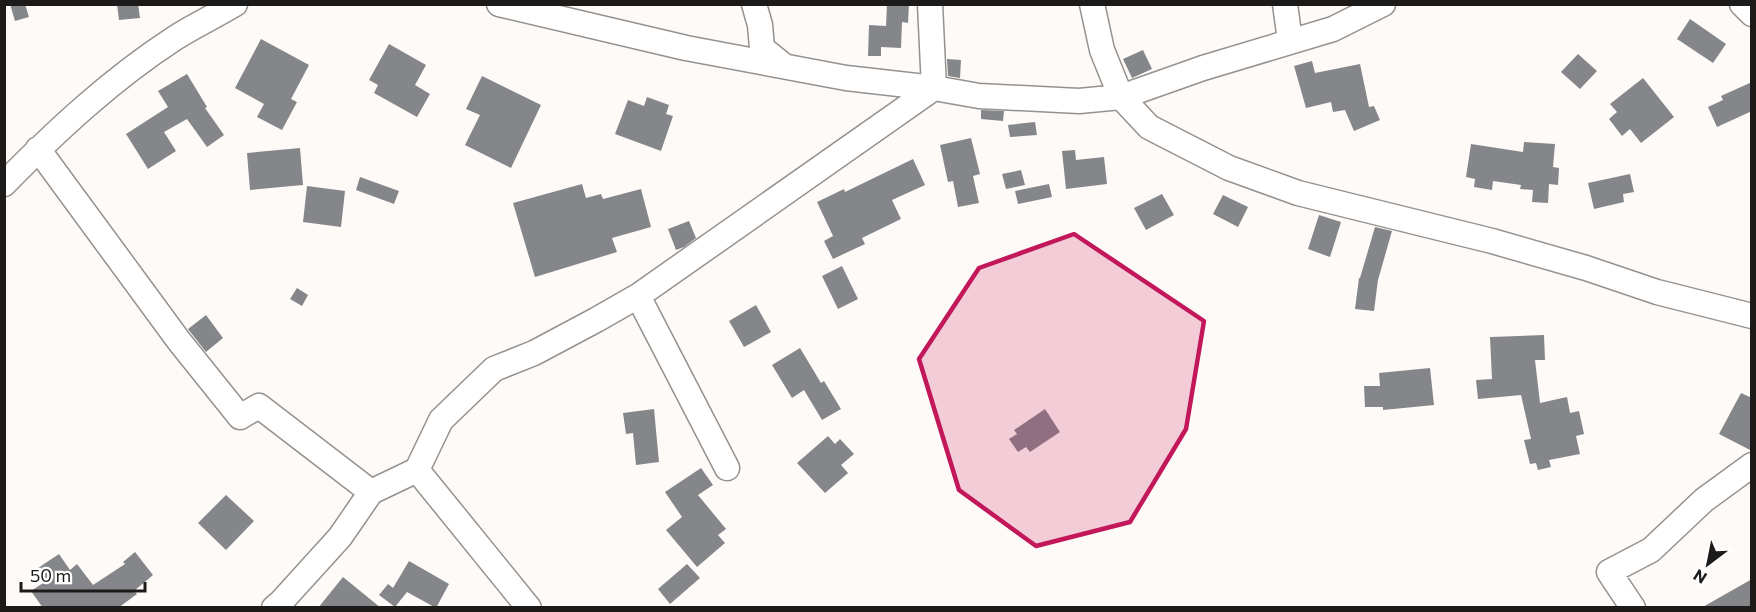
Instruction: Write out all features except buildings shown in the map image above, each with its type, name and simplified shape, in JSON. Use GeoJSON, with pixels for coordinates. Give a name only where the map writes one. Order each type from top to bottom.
{"type":"FeatureCollection","features":[{"type":"Feature","properties":{"kind":"street"},"geometry":{"type":"LineString","coordinates":[[4,184],[38,149],[112,83],[176,38],[235,4]]}},
{"type":"Feature","properties":{"kind":"street"},"geometry":{"type":"LineString","coordinates":[[754,4],[760,25],[762,48],[783,65]]}},
{"type":"Feature","properties":{"kind":"street"},"geometry":{"type":"LineString","coordinates":[[930,4],[934,88]]}},
{"type":"Feature","properties":{"kind":"street"},"geometry":{"type":"LineString","coordinates":[[1092,4],[1102,51],[1121,97],[1149,127],[1229,168],[1288,189],[1492,240],[1657,292],[1752,316]]}},
{"type":"Feature","properties":{"kind":"street"},"geometry":{"type":"LineString","coordinates":[[1285,4],[1290,41]]}},
{"type":"Feature","properties":{"kind":"street"},"geometry":{"type":"LineString","coordinates":[[503,5],[686,48],[846,78],[934,88],[979,96],[1079,101],[1121,97],[1203,68],[1333,29],[1383,4]]}},
{"type":"Feature","properties":{"kind":"street"},"geometry":{"type":"LineString","coordinates":[[1742,4],[1752,14]]}},
{"type":"Feature","properties":{"kind":"street"},"geometry":{"type":"LineString","coordinates":[[274,608],[340,537],[371,492],[417,470],[441,420],[494,369],[534,353],[638,296],[934,88]]}},
{"type":"Feature","properties":{"kind":"street"},"geometry":{"type":"LineString","coordinates":[[38,149],[179,341],[240,417],[259,406],[371,492]]}},
{"type":"Feature","properties":{"kind":"street"},"geometry":{"type":"LineString","coordinates":[[638,296],[727,468]]}},
{"type":"Feature","properties":{"kind":"street"},"geometry":{"type":"LineString","coordinates":[[1633,608],[1609,572],[1651,550],[1704,500],[1752,465]]}},
{"type":"Feature","properties":{"kind":"street"},"geometry":{"type":"LineString","coordinates":[[417,470],[529,608]]}},
{"type":"Feature","properties":{"kind":"highlighted area"},"geometry":{"type":"Polygon","coordinates":[[[1074,234],[1204,321],[1186,429],[1130,522],[1036,546],[959,490],[919,359],[979,268],[1074,234]]]}}]}
